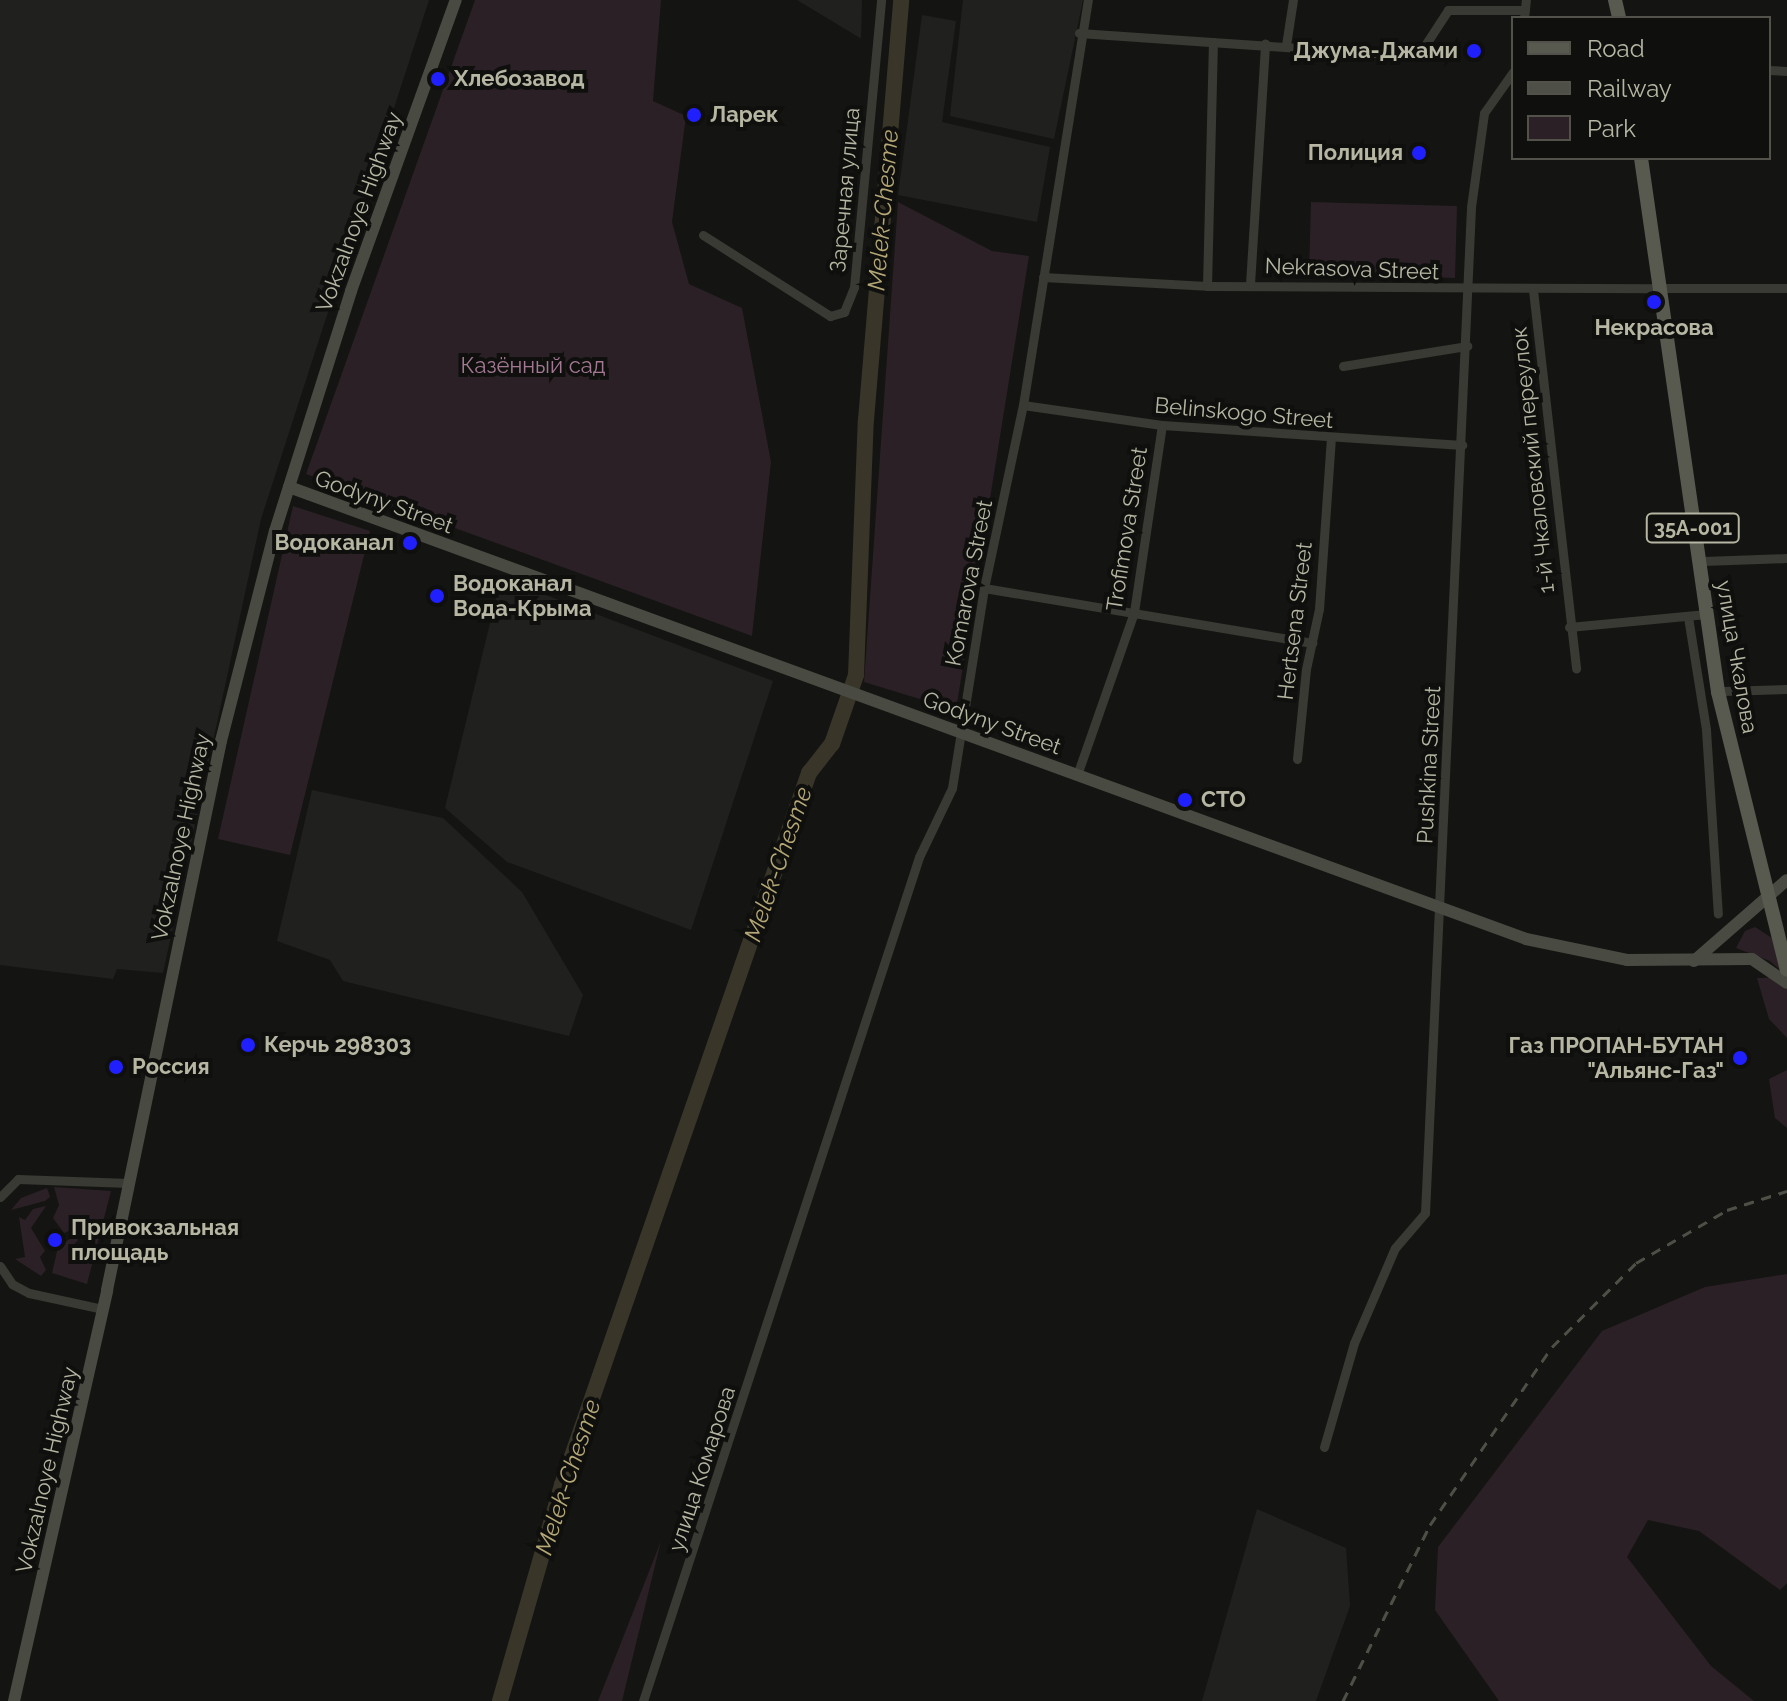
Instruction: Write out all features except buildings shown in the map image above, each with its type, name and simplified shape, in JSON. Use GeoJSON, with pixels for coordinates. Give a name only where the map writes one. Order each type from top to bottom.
{"type":"FeatureCollection","features":[{"type":"Feature","properties":{"kind":"main road","name":"Vokzalnoye Highway"},"geometry":{"type":"LineString","coordinates":[[14,1701],[103,1309],[221,741],[289,487],[351,291],[456,0]]}},
{"type":"Feature","properties":{"kind":"main road","name":"улица Чкалова"},"geometry":{"type":"LineString","coordinates":[[1644,160],[1720,691],[1787,970]]}},
{"type":"Feature","properties":{"kind":"main road","name":"Godyny Street"},"geometry":{"type":"LineString","coordinates":[[289,487],[1440,910],[1576,953],[1691,962],[1752,959],[1787,983]]}},
{"type":"Feature","properties":{"kind":"main road"},"geometry":{"type":"LineString","coordinates":[[1691,962],[1718,945],[1769,893],[1787,880]]}},
{"type":"Feature","properties":{"kind":"main road","name":"улица Чкалова"},"geometry":{"type":"LineString","coordinates":[[1769,893],[1787,949]]}},
{"type":"Feature","properties":{"kind":"street","name":"Заречная улица"},"geometry":{"type":"LineString","coordinates":[[703,235],[830,316],[844,312],[854,287],[881,0]]}},
{"type":"Feature","properties":{"kind":"street","name":"Komarova Street"},"geometry":{"type":"LineString","coordinates":[[643,1701],[919,857],[952,788],[984,588],[1023,405],[1079,33],[1088,0]]}},
{"type":"Feature","properties":{"kind":"street"},"geometry":{"type":"LineString","coordinates":[[1286,45],[1293,0]]}},
{"type":"Feature","properties":{"kind":"street"},"geometry":{"type":"LineString","coordinates":[[1079,33],[1265,43],[1418,56],[1448,10],[1525,9]]}},
{"type":"Feature","properties":{"kind":"street"},"geometry":{"type":"LineString","coordinates":[[1207,286],[1213,42]]}},
{"type":"Feature","properties":{"kind":"street"},"geometry":{"type":"LineString","coordinates":[[1250,284],[1265,43]]}},
{"type":"Feature","properties":{"kind":"street","name":"Pushkina Street"},"geometry":{"type":"LineString","coordinates":[[1324,1447],[1354,1343],[1395,1248],[1425,1213],[1479,136],[1492,97],[1511,74]]}},
{"type":"Feature","properties":{"kind":"street","name":"Nekrasova Street"},"geometry":{"type":"LineString","coordinates":[[1043,277],[1207,286],[1250,284],[1471,290],[1787,288]]}},
{"type":"Feature","properties":{"kind":"street","name":"1-й Чкаловский переулок"},"geometry":{"type":"LineString","coordinates":[[1533,290],[1576,669]]}},
{"type":"Feature","properties":{"kind":"street"},"geometry":{"type":"LineString","coordinates":[[1343,366],[1467,346]]}},
{"type":"Feature","properties":{"kind":"street","name":"Belinskogo Street"},"geometry":{"type":"LineString","coordinates":[[1023,405],[1162,425],[1331,439],[1462,445]]}},
{"type":"Feature","properties":{"kind":"street","name":"Trofimova Street"},"geometry":{"type":"LineString","coordinates":[[1077,775],[1134,612],[1162,425]]}},
{"type":"Feature","properties":{"kind":"street","name":"Hertsena Street"},"geometry":{"type":"LineString","coordinates":[[1297,759],[1312,643],[1331,439]]}},
{"type":"Feature","properties":{"kind":"street"},"geometry":{"type":"LineString","coordinates":[[1700,561],[1787,558]]}},
{"type":"Feature","properties":{"kind":"street"},"geometry":{"type":"LineString","coordinates":[[984,588],[1312,643]]}},
{"type":"Feature","properties":{"kind":"street"},"geometry":{"type":"LineString","coordinates":[[1569,627],[1709,614]]}},
{"type":"Feature","properties":{"kind":"street"},"geometry":{"type":"LineString","coordinates":[[1688,617],[1706,730],[1718,914]]}},
{"type":"Feature","properties":{"kind":"street"},"geometry":{"type":"LineString","coordinates":[[1720,691],[1787,689]]}},
{"type":"Feature","properties":{"kind":"street"},"geometry":{"type":"LineString","coordinates":[[0,1197],[18,1179],[129,1183]]}},
{"type":"Feature","properties":{"kind":"street"},"geometry":{"type":"LineString","coordinates":[[0,1266],[12,1284],[29,1293],[103,1309]]}},
{"type":"Feature","properties":{"kind":"shaded area"},"geometry":{"type":"Polygon","coordinates":[[[0,0],[429,0],[261,519],[163,973],[117,969],[113,979],[0,965],[0,0]]]}},
{"type":"Feature","properties":{"kind":"shaded area"},"geometry":{"type":"Polygon","coordinates":[[[797,0],[862,0],[861,38],[860,38],[797,0]]]}},
{"type":"Feature","properties":{"kind":"shaded area"},"geometry":{"type":"Polygon","coordinates":[[[963,0],[1083,0],[1054,139],[950,116],[963,0]]]}},
{"type":"Feature","properties":{"kind":"shaded area"},"geometry":{"type":"Polygon","coordinates":[[[922,15],[956,21],[942,122],[1050,147],[1037,222],[898,195],[922,15]]]}},
{"type":"Feature","properties":{"kind":"shaded area"},"geometry":{"type":"Polygon","coordinates":[[[501,578],[773,681],[691,930],[507,862],[445,808],[501,578]]]}},
{"type":"Feature","properties":{"kind":"shaded area"},"geometry":{"type":"Polygon","coordinates":[[[312,790],[443,818],[522,892],[583,995],[569,1036],[343,981],[330,960],[277,941],[312,790]]]}},
{"type":"Feature","properties":{"kind":"shaded area"},"geometry":{"type":"Polygon","coordinates":[[[1257,1509],[1346,1548],[1350,1606],[1316,1701],[1202,1701],[1257,1509]]]}},
{"type":"Feature","properties":{"kind":"green space","name":"Казённый сад"},"geometry":{"type":"Polygon","coordinates":[[[475,0],[661,0],[653,101],[686,116],[672,222],[689,284],[742,308],[771,462],[752,636],[306,474],[475,0]]]}},
{"type":"Feature","properties":{"kind":"green space"},"geometry":{"type":"Polygon","coordinates":[[[898,202],[992,251],[1029,256],[956,710],[864,682],[898,202]]]}},
{"type":"Feature","properties":{"kind":"green space"},"geometry":{"type":"Polygon","coordinates":[[[1311,202],[1457,206],[1455,278],[1309,274],[1311,202]]]}},
{"type":"Feature","properties":{"kind":"green space"},"geometry":{"type":"Polygon","coordinates":[[[293,506],[370,531],[290,855],[218,839],[293,506]]]}},
{"type":"Feature","properties":{"kind":"green space"},"geometry":{"type":"Polygon","coordinates":[[[1755,927],[1772,938],[1781,971],[1770,961],[1736,948],[1745,931],[1755,927]]]}},
{"type":"Feature","properties":{"kind":"green space"},"geometry":{"type":"Polygon","coordinates":[[[1787,977],[1787,1038],[1769,1019],[1757,978],[1787,977]]]}},
{"type":"Feature","properties":{"kind":"green space"},"geometry":{"type":"Polygon","coordinates":[[[1787,1070],[1787,1128],[1775,1118],[1769,1079],[1787,1070]]]}},
{"type":"Feature","properties":{"kind":"green space"},"geometry":{"type":"Polygon","coordinates":[[[54,1187],[111,1191],[87,1284],[52,1273],[58,1247],[74,1236],[78,1240],[68,1251],[76,1259],[92,1235],[81,1226],[64,1233],[53,1218],[59,1205],[54,1187]]]}},
{"type":"Feature","properties":{"kind":"green space"},"geometry":{"type":"Polygon","coordinates":[[[47,1188],[50,1197],[45,1201],[11,1210],[21,1198],[47,1188]]]}},
{"type":"Feature","properties":{"kind":"green space"},"geometry":{"type":"Polygon","coordinates":[[[46,1206],[31,1228],[45,1251],[40,1257],[46,1270],[41,1276],[15,1259],[25,1257],[19,1217],[25,1220],[33,1209],[46,1206]]]}},
{"type":"Feature","properties":{"kind":"green space"},"geometry":{"type":"Polygon","coordinates":[[[1787,1274],[1787,1583],[1780,1590],[1699,1531],[1648,1520],[1627,1557],[1711,1666],[1754,1701],[1499,1701],[1435,1610],[1438,1547],[1602,1331],[1705,1287],[1787,1274]]]}},
{"type":"Feature","properties":{"kind":"green space"},"geometry":{"type":"Polygon","coordinates":[[[661,1541],[622,1701],[598,1701],[661,1541]]]}},
{"type":"Feature","properties":{"kind":"waterway","name":"Melek-Chesme"},"geometry":{"type":"LineString","coordinates":[[500,1701],[562,1485],[809,773],[832,744],[856,675],[866,420],[901,0]]}},
{"type":"Feature","properties":{"kind":"railway"},"geometry":{"type":"LineString","coordinates":[[1343,1701],[1430,1525],[1552,1347],[1636,1263],[1727,1210],[1787,1191]]}},
{"type":"Feature","properties":{"kind":"place","name":"Джума-Джами"},"geometry":{"type":"Point","coordinates":[1474,51]}},
{"type":"Feature","properties":{"kind":"place","name":"Хлебозавод"},"geometry":{"type":"Point","coordinates":[438,79]}},
{"type":"Feature","properties":{"kind":"place","name":"Ларек"},"geometry":{"type":"Point","coordinates":[694,115]}},
{"type":"Feature","properties":{"kind":"place","name":"Полиция"},"geometry":{"type":"Point","coordinates":[1419,153]}},
{"type":"Feature","properties":{"kind":"place","name":"Некрасова"},"geometry":{"type":"Point","coordinates":[1654,302]}},
{"type":"Feature","properties":{"kind":"place","name":"Водоканал"},"geometry":{"type":"Point","coordinates":[410,543]}},
{"type":"Feature","properties":{"kind":"place","name":"Водоканал Вода-Крыма"},"geometry":{"type":"Point","coordinates":[437,596]}},
{"type":"Feature","properties":{"kind":"place","name":"СТО"},"geometry":{"type":"Point","coordinates":[1185,800]}},
{"type":"Feature","properties":{"kind":"place","name":"Керчь 298303"},"geometry":{"type":"Point","coordinates":[248,1045]}},
{"type":"Feature","properties":{"kind":"place","name":"Газ ПРОПАН-БУТАН \"Альянс-Газ\""},"geometry":{"type":"Point","coordinates":[1740,1058]}},
{"type":"Feature","properties":{"kind":"place","name":"Россия"},"geometry":{"type":"Point","coordinates":[116,1067]}},
{"type":"Feature","properties":{"kind":"place","name":"Привокзальная площадь"},"geometry":{"type":"Point","coordinates":[55,1240]}}]}
